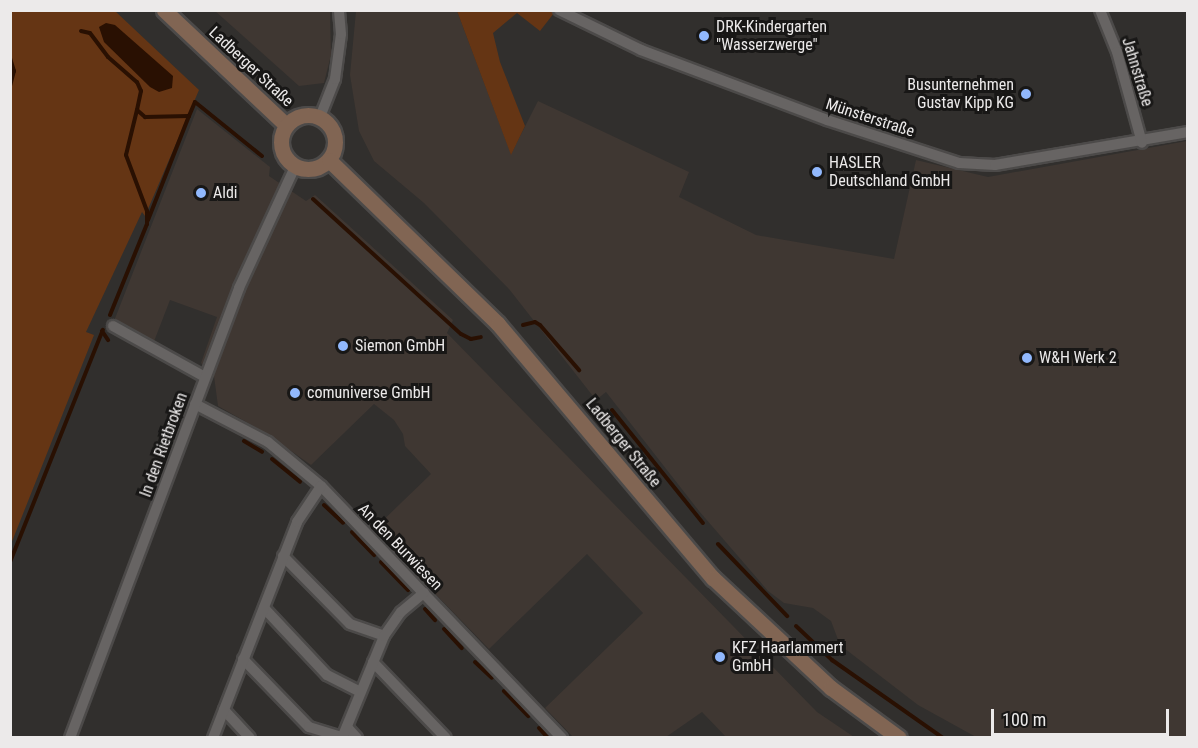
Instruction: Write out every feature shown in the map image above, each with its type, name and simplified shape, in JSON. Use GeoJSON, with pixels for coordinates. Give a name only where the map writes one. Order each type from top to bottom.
{"type":"FeatureCollection","features":[{"type":"Feature","properties":{"kind":"main road","name":"Ladberger Straße"},"geometry":{"type":"LineString","coordinates":[[164,10],[286,125]]}},
{"type":"Feature","properties":{"kind":"main road"},"geometry":{"type":"LineString","coordinates":[[305,115],[320,117],[335,136],[329,160],[313,169],[295,167],[281,148],[286,125],[305,115]]}},
{"type":"Feature","properties":{"kind":"main road","name":"Ladberger Straße"},"geometry":{"type":"LineString","coordinates":[[329,160],[498,324],[713,578],[822,681],[899,738]]}},
{"type":"Feature","properties":{"kind":"street"},"geometry":{"type":"LineString","coordinates":[[320,117],[335,79],[341,34],[339,10]]}},
{"type":"Feature","properties":{"kind":"street","name":"Münsterstraße"},"geometry":{"type":"LineString","coordinates":[[559,10],[652,54],[827,120],[959,163],[995,165],[1142,142],[1188,132]]}},
{"type":"Feature","properties":{"kind":"street","name":"Jahnstraße"},"geometry":{"type":"LineString","coordinates":[[1100,10],[1117,52],[1142,142]]}},
{"type":"Feature","properties":{"kind":"street","name":"In den Rietbroken"},"geometry":{"type":"LineString","coordinates":[[70,738],[239,288],[295,167]]}},
{"type":"Feature","properties":{"kind":"street"},"geometry":{"type":"LineString","coordinates":[[113,326],[205,377]]}},
{"type":"Feature","properties":{"kind":"street","name":"An den Burwiesen"},"geometry":{"type":"LineString","coordinates":[[195,404],[268,442],[321,486],[562,738]]}},
{"type":"Feature","properties":{"kind":"street"},"geometry":{"type":"LineString","coordinates":[[213,738],[306,504],[321,486]]}},
{"type":"Feature","properties":{"kind":"street"},"geometry":{"type":"LineString","coordinates":[[284,556],[350,624],[384,636]]}},
{"type":"Feature","properties":{"kind":"street"},"geometry":{"type":"LineString","coordinates":[[344,734],[384,636],[401,612],[423,593]]}},
{"type":"Feature","properties":{"kind":"street"},"geometry":{"type":"LineString","coordinates":[[264,608],[327,675],[360,692]]}},
{"type":"Feature","properties":{"kind":"street"},"geometry":{"type":"LineString","coordinates":[[243,659],[309,727],[357,738]]}},
{"type":"Feature","properties":{"kind":"street"},"geometry":{"type":"LineString","coordinates":[[373,662],[446,738]]}},
{"type":"Feature","properties":{"kind":"street"},"geometry":{"type":"LineString","coordinates":[[224,710],[250,738]]}},
{"type":"Feature","properties":{"kind":"shaded area"},"geometry":{"type":"Polygon","coordinates":[[[550,10],[554,13],[540,31],[517,13],[493,33],[500,62],[525,126],[511,155],[457,11],[550,10]]]}},
{"type":"Feature","properties":{"kind":"shaded area"},"geometry":{"type":"Polygon","coordinates":[[[11,11],[115,11],[199,90],[145,216],[142,212],[86,332],[94,335],[11,544],[11,11]]]}},
{"type":"Feature","properties":{"kind":"shaded area"},"geometry":{"type":"Polygon","coordinates":[[[215,11],[330,11],[331,55],[324,83],[299,86],[215,11]]]}},
{"type":"Feature","properties":{"kind":"shaded area"},"geometry":{"type":"Polygon","coordinates":[[[356,11],[457,11],[511,154],[538,101],[689,172],[679,197],[756,235],[894,259],[916,160],[988,177],[1187,141],[1187,737],[976,737],[918,705],[840,645],[831,621],[813,608],[784,603],[768,591],[699,511],[606,392],[596,400],[509,289],[424,203],[374,161],[359,131],[350,75],[356,11]]]}},
{"type":"Feature","properties":{"kind":"shaded area"},"geometry":{"type":"Polygon","coordinates":[[[106,23],[115,25],[173,76],[172,88],[159,92],[150,87],[104,42],[99,27],[106,23]]]}},
{"type":"Feature","properties":{"kind":"shaded area"},"geometry":{"type":"Polygon","coordinates":[[[197,109],[270,167],[269,176],[306,201],[315,195],[453,320],[447,333],[817,712],[854,737],[726,737],[702,712],[666,737],[573,737],[545,708],[643,613],[587,554],[489,649],[373,530],[431,474],[405,446],[403,434],[394,420],[374,404],[311,465],[264,432],[218,406],[214,376],[201,363],[217,317],[170,300],[153,344],[114,321],[197,109]]]}},
{"type":"Feature","properties":{"kind":"waterway"},"geometry":{"type":"LineString","coordinates":[[81,31],[90,33],[108,57],[137,82],[141,91],[137,110],[145,117],[189,116],[195,102]]}},
{"type":"Feature","properties":{"kind":"waterway"},"geometry":{"type":"LineString","coordinates":[[10,58],[14,71],[10,86]]}},
{"type":"Feature","properties":{"kind":"waterway"},"geometry":{"type":"LineString","coordinates":[[195,102],[262,156]]}},
{"type":"Feature","properties":{"kind":"waterway"},"geometry":{"type":"LineString","coordinates":[[110,315],[147,224],[147,211],[126,155],[137,110]]}},
{"type":"Feature","properties":{"kind":"waterway"},"geometry":{"type":"LineString","coordinates":[[148,220],[189,116]]}},
{"type":"Feature","properties":{"kind":"waterway"},"geometry":{"type":"LineString","coordinates":[[313,199],[461,334],[471,339],[481,337]]}},
{"type":"Feature","properties":{"kind":"waterway"},"geometry":{"type":"LineString","coordinates":[[523,325],[535,322],[540,325],[579,370]]}},
{"type":"Feature","properties":{"kind":"waterway"},"geometry":{"type":"LineString","coordinates":[[10,562],[103,330]]}},
{"type":"Feature","properties":{"kind":"waterway"},"geometry":{"type":"LineString","coordinates":[[102,331],[108,340]]}},
{"type":"Feature","properties":{"kind":"waterway"},"geometry":{"type":"LineString","coordinates":[[612,410],[703,523]]}},
{"type":"Feature","properties":{"kind":"waterway"},"geometry":{"type":"LineString","coordinates":[[244,441],[262,452]]}},
{"type":"Feature","properties":{"kind":"waterway"},"geometry":{"type":"LineString","coordinates":[[272,459],[300,482]]}},
{"type":"Feature","properties":{"kind":"waterway"},"geometry":{"type":"LineString","coordinates":[[324,505],[343,523]]}},
{"type":"Feature","properties":{"kind":"waterway"},"geometry":{"type":"LineString","coordinates":[[352,532],[374,555]]}},
{"type":"Feature","properties":{"kind":"waterway"},"geometry":{"type":"LineString","coordinates":[[718,544],[787,616]]}},
{"type":"Feature","properties":{"kind":"waterway"},"geometry":{"type":"LineString","coordinates":[[381,562],[408,590]]}},
{"type":"Feature","properties":{"kind":"waterway"},"geometry":{"type":"LineString","coordinates":[[425,609],[435,620]]}},
{"type":"Feature","properties":{"kind":"waterway"},"geometry":{"type":"LineString","coordinates":[[796,626],[832,660],[943,738]]}},
{"type":"Feature","properties":{"kind":"waterway"},"geometry":{"type":"LineString","coordinates":[[444,629],[462,648]]}},
{"type":"Feature","properties":{"kind":"waterway"},"geometry":{"type":"LineString","coordinates":[[475,662],[492,678]]}},
{"type":"Feature","properties":{"kind":"waterway"},"geometry":{"type":"LineString","coordinates":[[504,691],[528,716]]}},
{"type":"Feature","properties":{"kind":"waterway"},"geometry":{"type":"LineString","coordinates":[[539,728],[548,738]]}},
{"type":"Feature","properties":{"kind":"place","name":"DRK-Kindergarten \"Wasserzwerge\""},"geometry":{"type":"Point","coordinates":[704,36]}},
{"type":"Feature","properties":{"kind":"place","name":"Busunternehmen Gustav Kipp KG"},"geometry":{"type":"Point","coordinates":[1026,94]}},
{"type":"Feature","properties":{"kind":"place","name":"HASLER Deutschland GmbH"},"geometry":{"type":"Point","coordinates":[817,172]}},
{"type":"Feature","properties":{"kind":"place","name":"Aldi"},"geometry":{"type":"Point","coordinates":[201,193]}},
{"type":"Feature","properties":{"kind":"place","name":"Siemon GmbH"},"geometry":{"type":"Point","coordinates":[343,346]}},
{"type":"Feature","properties":{"kind":"place","name":"W&H Werk 2"},"geometry":{"type":"Point","coordinates":[1027,358]}},
{"type":"Feature","properties":{"kind":"place","name":"comuniverse GmbH"},"geometry":{"type":"Point","coordinates":[295,393]}},
{"type":"Feature","properties":{"kind":"place","name":"KFZ Haarlammert GmbH"},"geometry":{"type":"Point","coordinates":[720,657]}}]}
